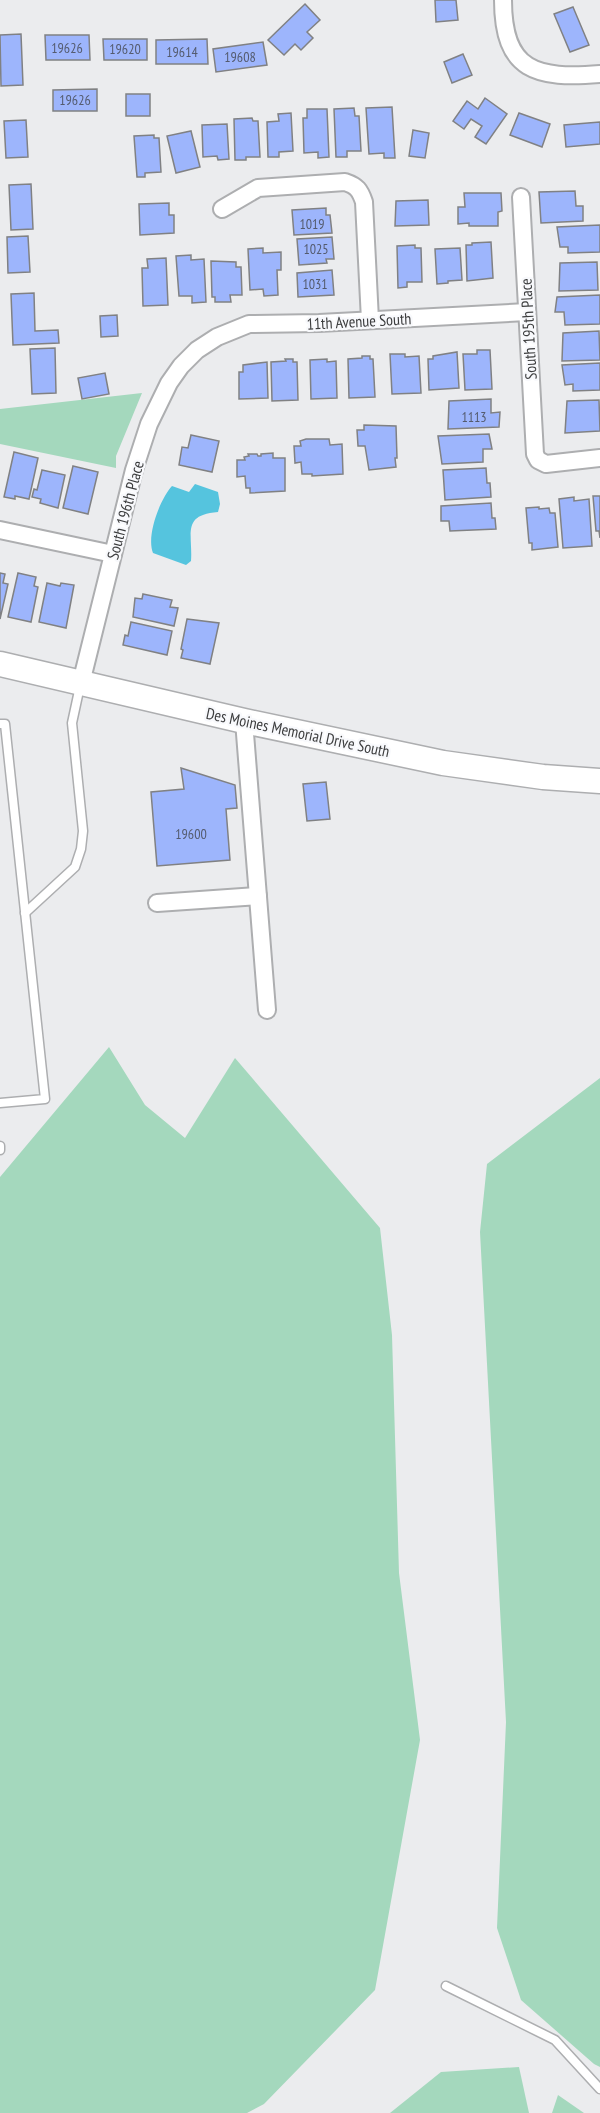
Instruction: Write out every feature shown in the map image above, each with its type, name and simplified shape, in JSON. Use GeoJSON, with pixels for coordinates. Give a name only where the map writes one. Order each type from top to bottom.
{"type":"FeatureCollection","features":[{"type":"Feature","properties":{"kind":"main road","name":"Des Moines Memorial Drive South"},"geometry":{"type":"LineString","coordinates":[[0,664],[244,721],[443,763],[543,777],[600,781]]}},
{"type":"Feature","properties":{"kind":"street"},"geometry":{"type":"LineString","coordinates":[[502,0],[506,37],[513,51],[525,66],[565,77],[600,74]]}},
{"type":"Feature","properties":{"kind":"street"},"geometry":{"type":"LineString","coordinates":[[222,209],[258,188],[345,182],[357,186],[364,202],[370,320]]}},
{"type":"Feature","properties":{"kind":"street","name":"South 195th Place"},"geometry":{"type":"LineString","coordinates":[[521,197],[535,454],[538,460],[546,465],[600,458]]}},
{"type":"Feature","properties":{"kind":"street","name":"11th Avenue South"},"geometry":{"type":"LineString","coordinates":[[197,350],[217,337],[249,324],[527,312]]}},
{"type":"Feature","properties":{"kind":"street","name":"South 196th Place"},"geometry":{"type":"LineString","coordinates":[[81,683],[134,470],[149,424],[169,383],[181,366],[197,350]]}},
{"type":"Feature","properties":{"kind":"street"},"geometry":{"type":"LineString","coordinates":[[0,530],[113,554]]}},
{"type":"Feature","properties":{"kind":"street"},"geometry":{"type":"LineString","coordinates":[[244,721],[267,1010]]}},
{"type":"Feature","properties":{"kind":"street"},"geometry":{"type":"LineString","coordinates":[[157,903],[258,896]]}},
{"type":"Feature","properties":{"kind":"lane"},"geometry":{"type":"LineString","coordinates":[[25,913],[75,867],[81,849],[83,831],[72,723],[81,683]]}},
{"type":"Feature","properties":{"kind":"lane"},"geometry":{"type":"LineString","coordinates":[[0,724],[5,724],[45,1099],[0,1103]]}},
{"type":"Feature","properties":{"kind":"lane"},"geometry":{"type":"LineString","coordinates":[[446,1986],[555,2040],[600,2089]]}},
{"type":"Feature","properties":{"kind":"green space"},"geometry":{"type":"Polygon","coordinates":[[[142,393],[116,456],[116,468],[0,444],[0,409],[142,393]]]}},
{"type":"Feature","properties":{"kind":"green space"},"geometry":{"type":"Polygon","coordinates":[[[109,1047],[145,1105],[185,1138],[235,1058],[380,1228],[392,1335],[399,1573],[420,1740],[375,1990],[264,2104],[247,2113],[0,2113],[0,1177],[109,1047]]]}},
{"type":"Feature","properties":{"kind":"green space"},"geometry":{"type":"Polygon","coordinates":[[[600,1078],[600,2067],[521,2000],[497,1928],[506,1722],[480,1232],[487,1164],[600,1078]]]}},
{"type":"Feature","properties":{"kind":"green space"},"geometry":{"type":"Polygon","coordinates":[[[519,2067],[529,2113],[390,2113],[441,2072],[519,2067]]]}},
{"type":"Feature","properties":{"kind":"green space"},"geometry":{"type":"Polygon","coordinates":[[[558,2095],[584,2113],[552,2113],[558,2095]]]}},
{"type":"Feature","properties":{"kind":"water"},"geometry":{"type":"Polygon","coordinates":[[[195,484],[218,492],[220,504],[218,512],[198,517],[194,522],[191,528],[191,561],[186,565],[153,553],[151,537],[155,518],[167,492],[172,486],[189,492],[195,484]]]}},
{"type":"Feature","properties":{"kind":"building"},"geometry":{"type":"Polygon","coordinates":[[[435,0],[456,0],[458,20],[436,22],[435,0]]]}},
{"type":"Feature","properties":{"kind":"building"},"geometry":{"type":"Polygon","coordinates":[[[305,4],[320,20],[307,32],[313,38],[301,50],[295,44],[284,55],[268,40],[305,4]]]}},
{"type":"Feature","properties":{"kind":"building"},"geometry":{"type":"Polygon","coordinates":[[[573,7],[589,45],[570,52],[554,14],[573,7]]]}},
{"type":"Feature","properties":{"kind":"building"},"geometry":{"type":"Polygon","coordinates":[[[21,34],[23,85],[1,86],[0,35],[21,34]]]}},
{"type":"Feature","properties":{"kind":"building"},"geometry":{"type":"Polygon","coordinates":[[[45,35],[89,35],[90,60],[46,60],[45,35]]]}},
{"type":"Feature","properties":{"kind":"building"},"geometry":{"type":"Polygon","coordinates":[[[103,39],[147,39],[147,60],[104,60],[103,39]]]}},
{"type":"Feature","properties":{"kind":"building"},"geometry":{"type":"Polygon","coordinates":[[[207,39],[208,64],[156,64],[156,40],[207,39]]]}},
{"type":"Feature","properties":{"kind":"building"},"geometry":{"type":"Polygon","coordinates":[[[263,42],[267,65],[216,72],[213,49],[263,42]]]}},
{"type":"Feature","properties":{"kind":"building"},"geometry":{"type":"Polygon","coordinates":[[[463,54],[472,75],[452,83],[444,62],[463,54]]]}},
{"type":"Feature","properties":{"kind":"building"},"geometry":{"type":"Polygon","coordinates":[[[97,89],[97,111],[53,111],[53,90],[97,89]]]}},
{"type":"Feature","properties":{"kind":"building"},"geometry":{"type":"Polygon","coordinates":[[[126,94],[150,94],[150,116],[126,116],[126,94]]]}},
{"type":"Feature","properties":{"kind":"building"},"geometry":{"type":"Polygon","coordinates":[[[485,98],[507,114],[486,144],[475,137],[482,126],[471,119],[464,129],[453,121],[467,101],[478,109],[485,98]]]}},
{"type":"Feature","properties":{"kind":"building"},"geometry":{"type":"Polygon","coordinates":[[[392,107],[395,158],[384,158],[384,153],[369,154],[366,108],[392,107]]]}},
{"type":"Feature","properties":{"kind":"building"},"geometry":{"type":"Polygon","coordinates":[[[354,108],[355,116],[359,116],[361,151],[347,151],[347,157],[336,157],[334,109],[354,108]]]}},
{"type":"Feature","properties":{"kind":"building"},"geometry":{"type":"Polygon","coordinates":[[[307,109],[327,109],[329,157],[318,158],[318,152],[304,153],[303,118],[307,118],[307,109]]]}},
{"type":"Feature","properties":{"kind":"building"},"geometry":{"type":"Polygon","coordinates":[[[291,113],[293,151],[279,152],[279,157],[268,157],[267,122],[279,121],[278,114],[291,113]]]}},
{"type":"Feature","properties":{"kind":"building"},"geometry":{"type":"Polygon","coordinates":[[[519,113],[550,124],[542,147],[510,135],[519,113]]]}},
{"type":"Feature","properties":{"kind":"building"},"geometry":{"type":"Polygon","coordinates":[[[252,118],[253,121],[258,121],[260,157],[235,160],[234,119],[252,118]]]}},
{"type":"Feature","properties":{"kind":"building"},"geometry":{"type":"Polygon","coordinates":[[[26,120],[28,157],[6,158],[4,121],[26,120]]]}},
{"type":"Feature","properties":{"kind":"building"},"geometry":{"type":"Polygon","coordinates":[[[600,122],[600,144],[566,147],[564,125],[600,122]]]}},
{"type":"Feature","properties":{"kind":"building"},"geometry":{"type":"Polygon","coordinates":[[[227,124],[229,159],[218,160],[217,156],[203,157],[202,125],[227,124]]]}},
{"type":"Feature","properties":{"kind":"building"},"geometry":{"type":"Polygon","coordinates":[[[413,130],[429,133],[425,158],[409,156],[413,130]]]}},
{"type":"Feature","properties":{"kind":"building"},"geometry":{"type":"Polygon","coordinates":[[[191,131],[200,167],[176,173],[167,136],[191,131]]]}},
{"type":"Feature","properties":{"kind":"building"},"geometry":{"type":"Polygon","coordinates":[[[154,135],[154,138],[159,138],[161,172],[145,173],[145,177],[137,177],[134,136],[154,135]]]}},
{"type":"Feature","properties":{"kind":"building"},"geometry":{"type":"Polygon","coordinates":[[[31,184],[33,229],[11,230],[9,185],[31,184]]]}},
{"type":"Feature","properties":{"kind":"building"},"geometry":{"type":"Polygon","coordinates":[[[575,191],[576,206],[583,206],[583,221],[541,223],[539,192],[575,191]]]}},
{"type":"Feature","properties":{"kind":"building"},"geometry":{"type":"Polygon","coordinates":[[[464,193],[501,193],[502,211],[498,212],[498,226],[458,224],[458,207],[465,207],[464,193]]]}},
{"type":"Feature","properties":{"kind":"building"},"geometry":{"type":"Polygon","coordinates":[[[428,200],[429,225],[395,226],[396,201],[428,200]]]}},
{"type":"Feature","properties":{"kind":"building"},"geometry":{"type":"Polygon","coordinates":[[[169,203],[169,215],[174,215],[174,233],[140,235],[139,204],[169,203]]]}},
{"type":"Feature","properties":{"kind":"building"},"geometry":{"type":"Polygon","coordinates":[[[326,208],[326,215],[330,215],[332,233],[294,235],[292,210],[326,208]]]}},
{"type":"Feature","properties":{"kind":"building"},"geometry":{"type":"Polygon","coordinates":[[[600,225],[600,252],[568,253],[568,247],[560,247],[557,227],[600,225]]]}},
{"type":"Feature","properties":{"kind":"building"},"geometry":{"type":"Polygon","coordinates":[[[28,236],[30,272],[8,273],[7,237],[28,236]]]}},
{"type":"Feature","properties":{"kind":"building"},"geometry":{"type":"Polygon","coordinates":[[[332,237],[334,259],[326,259],[327,263],[299,265],[297,239],[332,237]]]}},
{"type":"Feature","properties":{"kind":"building"},"geometry":{"type":"Polygon","coordinates":[[[491,242],[493,278],[467,281],[466,245],[491,242]]]}},
{"type":"Feature","properties":{"kind":"building"},"geometry":{"type":"Polygon","coordinates":[[[415,245],[415,248],[421,248],[422,282],[407,282],[407,287],[398,288],[397,246],[415,245]]]}},
{"type":"Feature","properties":{"kind":"building"},"geometry":{"type":"Polygon","coordinates":[[[263,248],[263,253],[281,252],[281,270],[277,270],[278,295],[264,296],[263,289],[250,290],[248,249],[263,248]]]}},
{"type":"Feature","properties":{"kind":"building"},"geometry":{"type":"Polygon","coordinates":[[[460,248],[462,280],[437,284],[435,249],[460,248]]]}},
{"type":"Feature","properties":{"kind":"building"},"geometry":{"type":"Polygon","coordinates":[[[191,255],[191,260],[204,259],[206,302],[192,303],[192,296],[179,296],[176,256],[191,255]]]}},
{"type":"Feature","properties":{"kind":"building"},"geometry":{"type":"Polygon","coordinates":[[[166,258],[168,305],[143,306],[142,268],[148,268],[147,259],[166,258]]]}},
{"type":"Feature","properties":{"kind":"building"},"geometry":{"type":"Polygon","coordinates":[[[211,261],[236,262],[236,267],[241,267],[242,295],[230,295],[231,302],[215,302],[215,297],[212,297],[211,261]]]}},
{"type":"Feature","properties":{"kind":"building"},"geometry":{"type":"Polygon","coordinates":[[[597,262],[598,290],[559,291],[560,263],[597,262]]]}},
{"type":"Feature","properties":{"kind":"building"},"geometry":{"type":"Polygon","coordinates":[[[332,270],[334,295],[298,297],[297,273],[332,270]]]}},
{"type":"Feature","properties":{"kind":"building"},"geometry":{"type":"Polygon","coordinates":[[[34,293],[35,331],[58,330],[59,343],[13,345],[11,294],[34,293]]]}},
{"type":"Feature","properties":{"kind":"building"},"geometry":{"type":"Polygon","coordinates":[[[600,295],[600,324],[565,325],[564,312],[555,312],[557,297],[600,295]]]}},
{"type":"Feature","properties":{"kind":"building"},"geometry":{"type":"Polygon","coordinates":[[[117,315],[118,336],[101,337],[100,316],[117,315]]]}},
{"type":"Feature","properties":{"kind":"building"},"geometry":{"type":"Polygon","coordinates":[[[599,331],[600,360],[562,361],[563,333],[599,331]]]}},
{"type":"Feature","properties":{"kind":"building"},"geometry":{"type":"Polygon","coordinates":[[[55,348],[56,393],[32,394],[30,349],[55,348]]]}},
{"type":"Feature","properties":{"kind":"building"},"geometry":{"type":"Polygon","coordinates":[[[477,350],[490,350],[492,389],[465,390],[463,354],[477,354],[477,350]]]}},
{"type":"Feature","properties":{"kind":"building"},"geometry":{"type":"Polygon","coordinates":[[[457,352],[459,388],[429,390],[428,359],[457,352]]]}},
{"type":"Feature","properties":{"kind":"building"},"geometry":{"type":"Polygon","coordinates":[[[390,354],[405,354],[405,357],[419,356],[421,393],[392,394],[390,354]]]}},
{"type":"Feature","properties":{"kind":"building"},"geometry":{"type":"Polygon","coordinates":[[[362,356],[370,356],[370,359],[373,359],[375,397],[349,398],[348,359],[362,358],[362,356]]]}},
{"type":"Feature","properties":{"kind":"building"},"geometry":{"type":"Polygon","coordinates":[[[285,359],[293,359],[293,362],[297,362],[298,400],[272,401],[271,362],[286,361],[285,359]]]}},
{"type":"Feature","properties":{"kind":"building"},"geometry":{"type":"Polygon","coordinates":[[[327,359],[327,362],[336,361],[337,398],[311,399],[310,360],[327,359]]]}},
{"type":"Feature","properties":{"kind":"building"},"geometry":{"type":"Polygon","coordinates":[[[267,362],[268,398],[239,399],[239,372],[243,372],[243,365],[267,362]]]}},
{"type":"Feature","properties":{"kind":"building"},"geometry":{"type":"Polygon","coordinates":[[[600,363],[600,390],[573,391],[573,384],[565,385],[562,365],[600,363]]]}},
{"type":"Feature","properties":{"kind":"building"},"geometry":{"type":"Polygon","coordinates":[[[105,373],[109,394],[82,399],[78,378],[105,373]]]}},
{"type":"Feature","properties":{"kind":"building"},"geometry":{"type":"Polygon","coordinates":[[[491,399],[491,413],[500,412],[499,427],[448,429],[449,401],[491,399]]]}},
{"type":"Feature","properties":{"kind":"building"},"geometry":{"type":"Polygon","coordinates":[[[599,400],[600,431],[565,433],[567,401],[599,400]]]}},
{"type":"Feature","properties":{"kind":"building"},"geometry":{"type":"Polygon","coordinates":[[[364,425],[396,426],[396,467],[369,470],[365,446],[358,446],[357,430],[364,430],[364,425]]]}},
{"type":"Feature","properties":{"kind":"building"},"geometry":{"type":"Polygon","coordinates":[[[489,434],[492,449],[483,449],[483,462],[442,464],[438,436],[489,434]]]}},
{"type":"Feature","properties":{"kind":"building"},"geometry":{"type":"Polygon","coordinates":[[[191,435],[219,441],[212,472],[179,465],[182,447],[188,448],[191,435]]]}},
{"type":"Feature","properties":{"kind":"building"},"geometry":{"type":"Polygon","coordinates":[[[329,439],[330,445],[342,444],[343,474],[312,476],[312,474],[302,474],[301,462],[295,463],[294,446],[301,446],[300,441],[329,439]]]}},
{"type":"Feature","properties":{"kind":"building"},"geometry":{"type":"Polygon","coordinates":[[[14,452],[38,458],[29,499],[15,496],[15,499],[4,497],[14,452]]]}},
{"type":"Feature","properties":{"kind":"building"},"geometry":{"type":"Polygon","coordinates":[[[273,453],[273,458],[285,458],[285,491],[250,493],[250,488],[246,488],[245,476],[237,477],[237,460],[245,460],[244,457],[249,456],[248,454],[261,456],[261,454],[273,453]]]}},
{"type":"Feature","properties":{"kind":"building"},"geometry":{"type":"Polygon","coordinates":[[[73,466],[98,472],[88,514],[63,508],[73,466]]]}},
{"type":"Feature","properties":{"kind":"building"},"geometry":{"type":"Polygon","coordinates":[[[486,468],[491,497],[445,500],[443,470],[486,468]]]}},
{"type":"Feature","properties":{"kind":"building"},"geometry":{"type":"Polygon","coordinates":[[[42,470],[65,475],[58,508],[40,503],[41,499],[32,497],[34,489],[37,490],[42,470]]]}},
{"type":"Feature","properties":{"kind":"building"},"geometry":{"type":"Polygon","coordinates":[[[593,496],[600,496],[600,538],[599,531],[596,531],[593,496]]]}},
{"type":"Feature","properties":{"kind":"building"},"geometry":{"type":"Polygon","coordinates":[[[574,497],[574,501],[589,499],[592,546],[563,548],[559,499],[574,497]]]}},
{"type":"Feature","properties":{"kind":"building"},"geometry":{"type":"Polygon","coordinates":[[[491,503],[492,518],[495,518],[496,529],[450,531],[449,521],[441,521],[441,506],[491,503]]]}},
{"type":"Feature","properties":{"kind":"building"},"geometry":{"type":"Polygon","coordinates":[[[539,507],[539,509],[549,508],[550,513],[555,513],[558,547],[532,550],[532,543],[529,543],[526,508],[539,507]]]}},
{"type":"Feature","properties":{"kind":"building"},"geometry":{"type":"Polygon","coordinates":[[[0,573],[5,574],[3,583],[8,584],[0,619],[0,573]]]}},
{"type":"Feature","properties":{"kind":"building"},"geometry":{"type":"Polygon","coordinates":[[[18,573],[36,577],[34,586],[38,587],[31,622],[8,617],[18,573]]]}},
{"type":"Feature","properties":{"kind":"building"},"geometry":{"type":"Polygon","coordinates":[[[47,583],[60,586],[61,583],[74,585],[66,628],[39,622],[47,583]]]}},
{"type":"Feature","properties":{"kind":"building"},"geometry":{"type":"Polygon","coordinates":[[[143,594],[172,600],[170,607],[178,608],[174,626],[133,617],[135,598],[142,599],[143,594]]]}},
{"type":"Feature","properties":{"kind":"building"},"geometry":{"type":"Polygon","coordinates":[[[187,619],[219,623],[210,664],[181,658],[187,619]]]}},
{"type":"Feature","properties":{"kind":"building"},"geometry":{"type":"Polygon","coordinates":[[[131,622],[172,631],[167,655],[123,645],[131,622]]]}},
{"type":"Feature","properties":{"kind":"building"},"geometry":{"type":"Polygon","coordinates":[[[181,768],[235,785],[237,808],[226,809],[230,860],[157,866],[151,792],[184,789],[181,768]]]}},
{"type":"Feature","properties":{"kind":"building"},"geometry":{"type":"Polygon","coordinates":[[[326,782],[330,819],[307,821],[303,784],[326,782]]]}}]}
